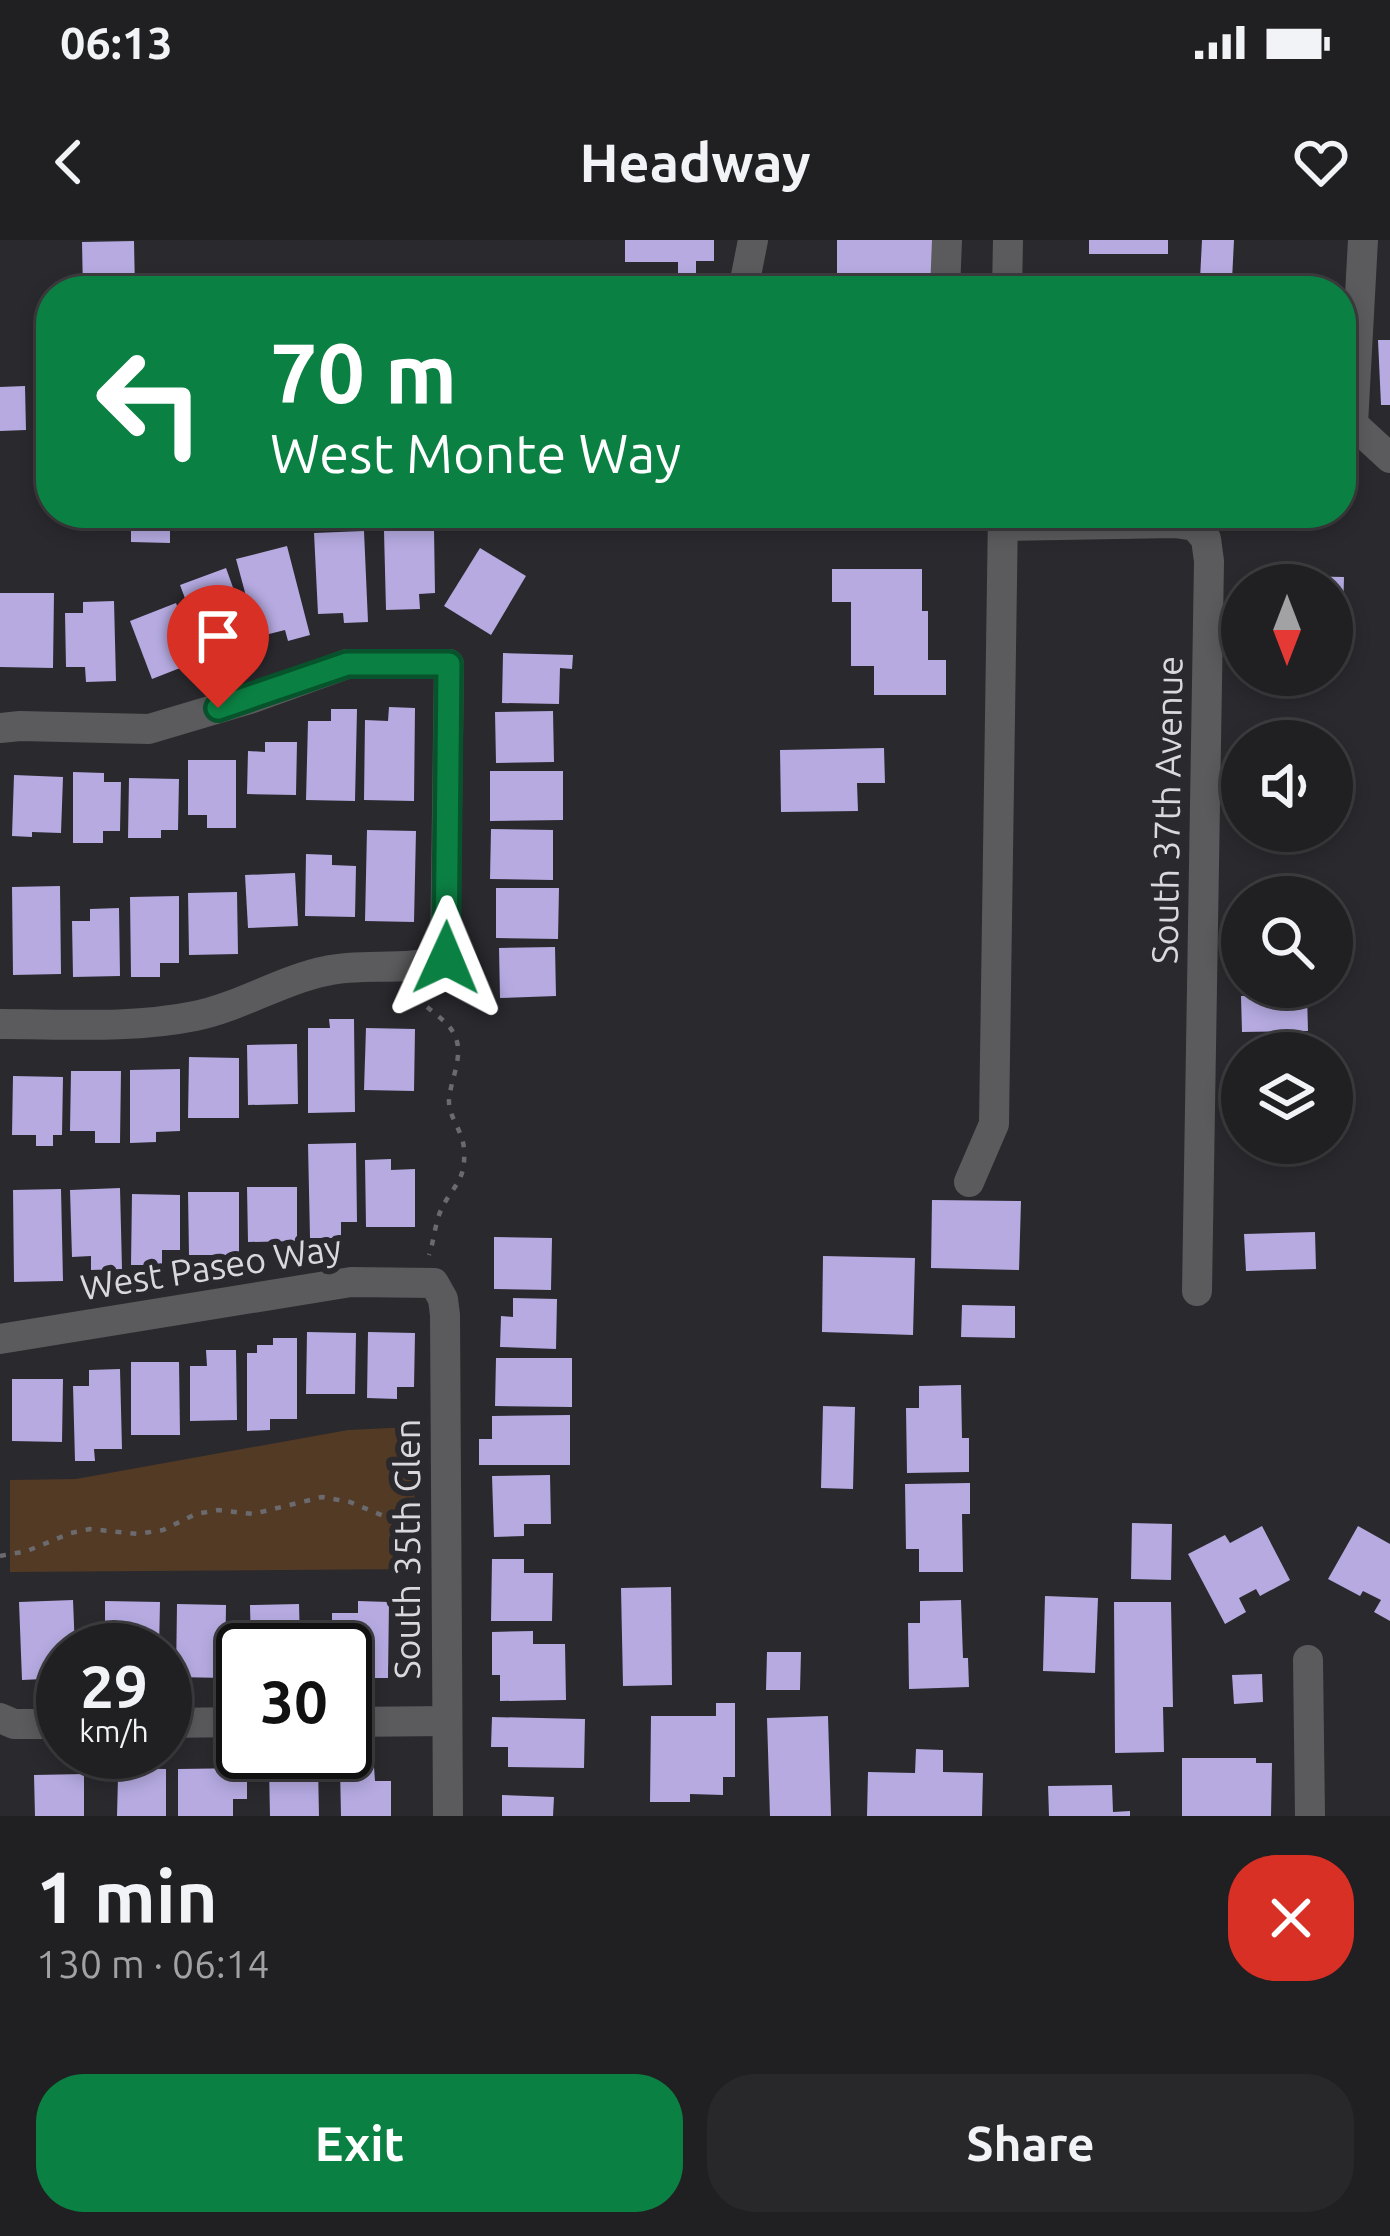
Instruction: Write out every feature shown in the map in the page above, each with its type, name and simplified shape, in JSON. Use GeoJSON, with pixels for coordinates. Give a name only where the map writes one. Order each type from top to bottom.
{"type":"FeatureCollection","features":[{"type":"Feature","properties":{"kind":"street"},"geometry":{"type":"LineString","coordinates":[[746,276],[753,240]]}},
{"type":"Feature","properties":{"kind":"street"},"geometry":{"type":"LineString","coordinates":[[945,276],[946,240]]}},
{"type":"Feature","properties":{"kind":"street"},"geometry":{"type":"LineString","coordinates":[[1007,276],[1008,240]]}},
{"type":"Feature","properties":{"kind":"street"},"geometry":{"type":"LineString","coordinates":[[1356,307],[1363,240]]}},
{"type":"Feature","properties":{"kind":"street"},"geometry":{"type":"LineString","coordinates":[[1356,427],[1390,458]]}},
{"type":"Feature","properties":{"kind":"street"},"geometry":{"type":"LineString","coordinates":[[969,1181],[994,1124],[1003,528]]}},
{"type":"Feature","properties":{"kind":"street","name":"South 37th Avenue"},"geometry":{"type":"LineString","coordinates":[[1197,528],[1206,539],[1209,561],[1197,1292]]}},
{"type":"Feature","properties":{"kind":"street"},"geometry":{"type":"LineString","coordinates":[[0,728],[149,729],[347,664],[449,664],[446,958],[425,966],[326,971],[198,1016],[124,1025],[0,1024]]}},
{"type":"Feature","properties":{"kind":"street","name":"West Paseo Way"},"geometry":{"type":"LineString","coordinates":[[0,1340],[351,1282],[427,1283]]}},
{"type":"Feature","properties":{"kind":"street","name":"South 35th Glen"},"geometry":{"type":"LineString","coordinates":[[427,1283],[442,1298],[445,1315],[448,1816]]}},
{"type":"Feature","properties":{"kind":"street"},"geometry":{"type":"LineString","coordinates":[[1308,1660],[1310,1816]]}},
{"type":"Feature","properties":{"kind":"street"},"geometry":{"type":"LineString","coordinates":[[0,1718],[14,1724],[36,1724]]}},
{"type":"Feature","properties":{"kind":"street"},"geometry":{"type":"LineString","coordinates":[[372,1722],[447,1721]]}},
{"type":"Feature","properties":{"kind":"path"},"geometry":{"type":"LineString","coordinates":[[404,966],[418,1001],[458,1039],[448,1110],[461,1133],[461,1179],[440,1212],[427,1283]]}},
{"type":"Feature","properties":{"kind":"path"},"geometry":{"type":"LineString","coordinates":[[0,1556],[27,1551],[70,1532],[138,1534],[163,1530],[196,1514],[218,1510],[253,1514],[322,1497],[350,1502],[408,1526],[446,1529]]}},
{"type":"Feature","properties":{"kind":"shaded area"},"geometry":{"type":"Polygon","coordinates":[[[413,1427],[416,1569],[10,1572],[10,1480],[76,1479],[348,1430],[413,1427]]]}},
{"type":"Feature","properties":{"kind":"building"},"geometry":{"type":"Polygon","coordinates":[[[625,240],[714,240],[714,261],[696,261],[696,276],[678,276],[678,262],[625,262],[625,240]]]}},
{"type":"Feature","properties":{"kind":"building"},"geometry":{"type":"Polygon","coordinates":[[[837,240],[946,240],[945,276],[837,273],[837,240]]]}},
{"type":"Feature","properties":{"kind":"building"},"geometry":{"type":"Polygon","coordinates":[[[1089,240],[1168,240],[1168,254],[1089,254],[1089,240]]]}},
{"type":"Feature","properties":{"kind":"building"},"geometry":{"type":"Polygon","coordinates":[[[1202,240],[1234,240],[1232,276],[1200,276],[1202,240]]]}},
{"type":"Feature","properties":{"kind":"building"},"geometry":{"type":"Polygon","coordinates":[[[134,241],[135,276],[83,276],[82,242],[134,241]]]}},
{"type":"Feature","properties":{"kind":"building"},"geometry":{"type":"Polygon","coordinates":[[[1378,340],[1390,340],[1390,405],[1381,405],[1378,340]]]}},
{"type":"Feature","properties":{"kind":"building"},"geometry":{"type":"Polygon","coordinates":[[[25,386],[26,430],[0,431],[0,387],[25,386]]]}},
{"type":"Feature","properties":{"kind":"building"},"geometry":{"type":"Polygon","coordinates":[[[131,528],[170,528],[170,543],[131,542],[131,528]]]}},
{"type":"Feature","properties":{"kind":"building"},"geometry":{"type":"Polygon","coordinates":[[[434,529],[435,593],[419,594],[420,609],[386,610],[384,531],[434,529]]]}},
{"type":"Feature","properties":{"kind":"building"},"geometry":{"type":"Polygon","coordinates":[[[364,531],[368,622],[344,623],[343,613],[318,614],[314,533],[364,531]]]}},
{"type":"Feature","properties":{"kind":"building"},"geometry":{"type":"Polygon","coordinates":[[[287,546],[310,635],[288,641],[285,630],[257,637],[236,559],[287,546]]]}},
{"type":"Feature","properties":{"kind":"building"},"geometry":{"type":"Polygon","coordinates":[[[480,548],[526,576],[491,635],[444,606],[480,548]]]}},
{"type":"Feature","properties":{"kind":"building"},"geometry":{"type":"Polygon","coordinates":[[[226,568],[253,643],[222,654],[218,641],[203,646],[180,585],[226,568]]]}},
{"type":"Feature","properties":{"kind":"building"},"geometry":{"type":"Polygon","coordinates":[[[832,569],[922,569],[928,660],[946,660],[946,695],[874,695],[874,666],[851,666],[851,602],[832,602],[832,569]]]}},
{"type":"Feature","properties":{"kind":"building"},"geometry":{"type":"Polygon","coordinates":[[[0,593],[54,593],[53,668],[0,667],[0,593]]]}},
{"type":"Feature","properties":{"kind":"building"},"geometry":{"type":"Polygon","coordinates":[[[114,601],[116,681],[86,682],[85,667],[66,667],[65,613],[83,613],[83,602],[114,601]]]}},
{"type":"Feature","properties":{"kind":"building"},"geometry":{"type":"Polygon","coordinates":[[[176,603],[198,661],[152,679],[130,621],[176,603]]]}},
{"type":"Feature","properties":{"kind":"building"},"geometry":{"type":"Polygon","coordinates":[[[503,653],[573,655],[572,669],[560,668],[559,704],[502,703],[503,653]]]}},
{"type":"Feature","properties":{"kind":"building"},"geometry":{"type":"Polygon","coordinates":[[[389,707],[415,708],[414,801],[364,800],[365,720],[388,721],[389,707]]]}},
{"type":"Feature","properties":{"kind":"building"},"geometry":{"type":"Polygon","coordinates":[[[331,709],[357,709],[355,801],[306,800],[308,721],[331,721],[331,709]]]}},
{"type":"Feature","properties":{"kind":"building"},"geometry":{"type":"Polygon","coordinates":[[[553,711],[554,762],[496,763],[495,712],[553,711]]]}},
{"type":"Feature","properties":{"kind":"building"},"geometry":{"type":"Polygon","coordinates":[[[265,742],[297,742],[296,795],[247,794],[248,751],[265,752],[265,742]]]}},
{"type":"Feature","properties":{"kind":"building"},"geometry":{"type":"Polygon","coordinates":[[[884,748],[885,783],[857,783],[858,811],[781,812],[780,750],[884,748]]]}},
{"type":"Feature","properties":{"kind":"building"},"geometry":{"type":"Polygon","coordinates":[[[188,760],[236,760],[236,828],[207,828],[207,815],[188,815],[188,760]]]}},
{"type":"Feature","properties":{"kind":"building"},"geometry":{"type":"Polygon","coordinates":[[[490,771],[563,771],[563,820],[490,821],[490,771]]]}},
{"type":"Feature","properties":{"kind":"building"},"geometry":{"type":"Polygon","coordinates":[[[73,772],[104,773],[104,782],[121,782],[120,831],[103,831],[103,843],[73,843],[73,772]]]}},
{"type":"Feature","properties":{"kind":"building"},"geometry":{"type":"Polygon","coordinates":[[[14,775],[63,777],[61,833],[12,836],[14,775]]]}},
{"type":"Feature","properties":{"kind":"building"},"geometry":{"type":"Polygon","coordinates":[[[129,778],[179,779],[178,830],[161,830],[161,838],[128,838],[129,778]]]}},
{"type":"Feature","properties":{"kind":"building"},"geometry":{"type":"Polygon","coordinates":[[[491,829],[553,830],[553,880],[490,879],[491,829]]]}},
{"type":"Feature","properties":{"kind":"building"},"geometry":{"type":"Polygon","coordinates":[[[367,830],[416,831],[414,922],[365,921],[367,830]]]}},
{"type":"Feature","properties":{"kind":"building"},"geometry":{"type":"Polygon","coordinates":[[[306,854],[332,855],[332,865],[356,866],[355,917],[305,916],[306,854]]]}},
{"type":"Feature","properties":{"kind":"building"},"geometry":{"type":"Polygon","coordinates":[[[295,873],[298,926],[248,928],[245,875],[295,873]]]}},
{"type":"Feature","properties":{"kind":"building"},"geometry":{"type":"Polygon","coordinates":[[[60,886],[61,974],[13,975],[12,887],[60,886]]]}},
{"type":"Feature","properties":{"kind":"building"},"geometry":{"type":"Polygon","coordinates":[[[496,888],[559,888],[558,939],[496,938],[496,888]]]}},
{"type":"Feature","properties":{"kind":"building"},"geometry":{"type":"Polygon","coordinates":[[[237,892],[238,954],[189,955],[188,893],[237,892]]]}},
{"type":"Feature","properties":{"kind":"building"},"geometry":{"type":"Polygon","coordinates":[[[179,896],[179,963],[160,963],[160,977],[131,977],[130,897],[179,896]]]}},
{"type":"Feature","properties":{"kind":"building"},"geometry":{"type":"Polygon","coordinates":[[[119,908],[120,976],[73,977],[72,921],[90,921],[90,909],[119,908]]]}},
{"type":"Feature","properties":{"kind":"building"},"geometry":{"type":"Polygon","coordinates":[[[555,947],[556,996],[500,998],[499,948],[555,947]]]}},
{"type":"Feature","properties":{"kind":"building"},"geometry":{"type":"Polygon","coordinates":[[[1241,1008],[1307,1008],[1308,1031],[1242,1032],[1241,1008]]]}},
{"type":"Feature","properties":{"kind":"building"},"geometry":{"type":"Polygon","coordinates":[[[329,1019],[354,1019],[355,1112],[308,1113],[308,1028],[330,1028],[329,1019]]]}},
{"type":"Feature","properties":{"kind":"building"},"geometry":{"type":"Polygon","coordinates":[[[366,1028],[415,1029],[414,1091],[364,1090],[366,1028]]]}},
{"type":"Feature","properties":{"kind":"building"},"geometry":{"type":"Polygon","coordinates":[[[297,1044],[298,1104],[248,1105],[247,1045],[297,1044]]]}},
{"type":"Feature","properties":{"kind":"building"},"geometry":{"type":"Polygon","coordinates":[[[189,1057],[239,1058],[239,1118],[188,1118],[189,1057]]]}},
{"type":"Feature","properties":{"kind":"building"},"geometry":{"type":"Polygon","coordinates":[[[180,1069],[180,1131],[156,1132],[156,1142],[130,1143],[130,1070],[180,1069]]]}},
{"type":"Feature","properties":{"kind":"building"},"geometry":{"type":"Polygon","coordinates":[[[71,1071],[121,1071],[120,1143],[95,1143],[95,1131],[70,1131],[71,1071]]]}},
{"type":"Feature","properties":{"kind":"building"},"geometry":{"type":"Polygon","coordinates":[[[13,1076],[63,1077],[62,1135],[53,1135],[53,1146],[36,1146],[36,1135],[12,1135],[13,1076]]]}},
{"type":"Feature","properties":{"kind":"building"},"geometry":{"type":"Polygon","coordinates":[[[356,1143],[357,1222],[341,1222],[341,1238],[310,1238],[308,1144],[356,1143]]]}},
{"type":"Feature","properties":{"kind":"building"},"geometry":{"type":"Polygon","coordinates":[[[391,1159],[391,1170],[415,1169],[415,1227],[366,1227],[365,1160],[391,1159]]]}},
{"type":"Feature","properties":{"kind":"building"},"geometry":{"type":"Polygon","coordinates":[[[247,1187],[297,1187],[297,1241],[248,1242],[247,1187]]]}},
{"type":"Feature","properties":{"kind":"building"},"geometry":{"type":"Polygon","coordinates":[[[120,1188],[122,1269],[91,1270],[91,1256],[72,1257],[70,1190],[120,1188]]]}},
{"type":"Feature","properties":{"kind":"building"},"geometry":{"type":"Polygon","coordinates":[[[61,1189],[63,1281],[14,1282],[13,1190],[61,1189]]]}},
{"type":"Feature","properties":{"kind":"building"},"geometry":{"type":"Polygon","coordinates":[[[188,1192],[239,1192],[239,1255],[189,1255],[188,1192]]]}},
{"type":"Feature","properties":{"kind":"building"},"geometry":{"type":"Polygon","coordinates":[[[132,1194],[180,1195],[180,1250],[162,1250],[162,1265],[131,1265],[132,1194]]]}},
{"type":"Feature","properties":{"kind":"building"},"geometry":{"type":"Polygon","coordinates":[[[932,1200],[1021,1201],[1019,1270],[931,1268],[932,1200]]]}},
{"type":"Feature","properties":{"kind":"building"},"geometry":{"type":"Polygon","coordinates":[[[1315,1232],[1316,1269],[1246,1271],[1244,1234],[1315,1232]]]}},
{"type":"Feature","properties":{"kind":"building"},"geometry":{"type":"Polygon","coordinates":[[[494,1237],[552,1238],[551,1290],[494,1289],[494,1237]]]}},
{"type":"Feature","properties":{"kind":"building"},"geometry":{"type":"Polygon","coordinates":[[[823,1256],[915,1258],[913,1335],[822,1332],[823,1256]]]}},
{"type":"Feature","properties":{"kind":"building"},"geometry":{"type":"Polygon","coordinates":[[[513,1298],[557,1299],[556,1349],[500,1347],[501,1316],[513,1317],[513,1298]]]}},
{"type":"Feature","properties":{"kind":"building"},"geometry":{"type":"Polygon","coordinates":[[[962,1305],[1015,1306],[1015,1338],[961,1337],[962,1305]]]}},
{"type":"Feature","properties":{"kind":"building"},"geometry":{"type":"Polygon","coordinates":[[[307,1332],[356,1333],[355,1394],[306,1394],[307,1332]]]}},
{"type":"Feature","properties":{"kind":"building"},"geometry":{"type":"Polygon","coordinates":[[[368,1332],[415,1333],[414,1387],[397,1387],[397,1399],[367,1398],[368,1332]]]}},
{"type":"Feature","properties":{"kind":"building"},"geometry":{"type":"Polygon","coordinates":[[[273,1338],[297,1338],[297,1419],[270,1419],[270,1430],[247,1431],[247,1353],[257,1353],[257,1345],[273,1345],[273,1338]]]}},
{"type":"Feature","properties":{"kind":"building"},"geometry":{"type":"Polygon","coordinates":[[[206,1350],[236,1350],[237,1420],[190,1421],[190,1366],[207,1366],[206,1350]]]}},
{"type":"Feature","properties":{"kind":"building"},"geometry":{"type":"Polygon","coordinates":[[[496,1358],[572,1358],[572,1407],[495,1406],[496,1358]]]}},
{"type":"Feature","properties":{"kind":"building"},"geometry":{"type":"Polygon","coordinates":[[[131,1362],[179,1362],[180,1435],[131,1435],[131,1362]]]}},
{"type":"Feature","properties":{"kind":"building"},"geometry":{"type":"Polygon","coordinates":[[[120,1369],[122,1449],[94,1449],[95,1461],[75,1461],[73,1386],[89,1386],[89,1370],[120,1369]]]}},
{"type":"Feature","properties":{"kind":"building"},"geometry":{"type":"Polygon","coordinates":[[[12,1379],[63,1379],[62,1442],[12,1441],[12,1379]]]}},
{"type":"Feature","properties":{"kind":"building"},"geometry":{"type":"Polygon","coordinates":[[[961,1385],[962,1438],[969,1438],[969,1472],[907,1473],[906,1408],[919,1408],[919,1386],[961,1385]]]}},
{"type":"Feature","properties":{"kind":"building"},"geometry":{"type":"Polygon","coordinates":[[[823,1406],[855,1407],[853,1489],[821,1488],[823,1406]]]}},
{"type":"Feature","properties":{"kind":"building"},"geometry":{"type":"Polygon","coordinates":[[[570,1415],[570,1465],[479,1465],[479,1439],[492,1439],[492,1416],[570,1415]]]}},
{"type":"Feature","properties":{"kind":"building"},"geometry":{"type":"Polygon","coordinates":[[[550,1475],[551,1524],[524,1524],[524,1536],[494,1537],[492,1476],[550,1475]]]}},
{"type":"Feature","properties":{"kind":"building"},"geometry":{"type":"Polygon","coordinates":[[[970,1483],[970,1514],[962,1514],[963,1572],[919,1572],[919,1549],[906,1549],[905,1484],[970,1483]]]}},
{"type":"Feature","properties":{"kind":"building"},"geometry":{"type":"Polygon","coordinates":[[[1132,1523],[1172,1524],[1171,1580],[1131,1579],[1132,1523]]]}},
{"type":"Feature","properties":{"kind":"building"},"geometry":{"type":"Polygon","coordinates":[[[1262,1526],[1290,1580],[1260,1596],[1256,1589],[1239,1598],[1246,1612],[1225,1624],[1188,1554],[1225,1535],[1230,1543],[1262,1526]]]}},
{"type":"Feature","properties":{"kind":"building"},"geometry":{"type":"Polygon","coordinates":[[[1358,1526],[1390,1544],[1390,1621],[1374,1612],[1381,1600],[1363,1591],[1360,1596],[1328,1579],[1358,1526]]]}},
{"type":"Feature","properties":{"kind":"building"},"geometry":{"type":"Polygon","coordinates":[[[492,1559],[524,1559],[524,1573],[553,1573],[552,1621],[491,1621],[492,1559]]]}},
{"type":"Feature","properties":{"kind":"building"},"geometry":{"type":"Polygon","coordinates":[[[671,1587],[672,1685],[623,1686],[621,1588],[671,1587]]]}},
{"type":"Feature","properties":{"kind":"building"},"geometry":{"type":"Polygon","coordinates":[[[1045,1596],[1098,1598],[1095,1673],[1043,1671],[1045,1596]]]}},
{"type":"Feature","properties":{"kind":"building"},"geometry":{"type":"Polygon","coordinates":[[[73,1600],[74,1623],[36,1623],[36,1679],[22,1680],[19,1602],[73,1600]]]}},
{"type":"Feature","properties":{"kind":"building"},"geometry":{"type":"Polygon","coordinates":[[[961,1600],[969,1687],[909,1689],[908,1623],[920,1623],[920,1601],[961,1600]]]}},
{"type":"Feature","properties":{"kind":"building"},"geometry":{"type":"Polygon","coordinates":[[[105,1601],[160,1602],[160,1623],[105,1623],[105,1601]]]}},
{"type":"Feature","properties":{"kind":"building"},"geometry":{"type":"Polygon","coordinates":[[[358,1601],[389,1602],[388,1678],[372,1678],[372,1623],[332,1623],[332,1613],[358,1613],[358,1601]]]}},
{"type":"Feature","properties":{"kind":"building"},"geometry":{"type":"Polygon","coordinates":[[[1114,1602],[1171,1602],[1173,1707],[1163,1707],[1164,1752],[1115,1753],[1114,1602]]]}},
{"type":"Feature","properties":{"kind":"building"},"geometry":{"type":"Polygon","coordinates":[[[177,1604],[226,1605],[226,1623],[216,1623],[216,1678],[192,1677],[192,1623],[177,1623],[177,1604]]]}},
{"type":"Feature","properties":{"kind":"building"},"geometry":{"type":"Polygon","coordinates":[[[299,1604],[299,1623],[250,1623],[250,1605],[299,1604]]]}},
{"type":"Feature","properties":{"kind":"building"},"geometry":{"type":"Polygon","coordinates":[[[533,1631],[533,1644],[565,1644],[566,1700],[500,1701],[500,1675],[492,1675],[492,1632],[533,1631]]]}},
{"type":"Feature","properties":{"kind":"building"},"geometry":{"type":"Polygon","coordinates":[[[767,1652],[801,1652],[800,1690],[766,1690],[767,1652]]]}},
{"type":"Feature","properties":{"kind":"building"},"geometry":{"type":"Polygon","coordinates":[[[1262,1674],[1263,1702],[1234,1704],[1232,1675],[1262,1674]]]}},
{"type":"Feature","properties":{"kind":"building"},"geometry":{"type":"Polygon","coordinates":[[[716,1703],[735,1703],[735,1777],[723,1777],[723,1795],[690,1794],[690,1802],[650,1802],[651,1716],[716,1716],[716,1703]]]}},
{"type":"Feature","properties":{"kind":"building"},"geometry":{"type":"Polygon","coordinates":[[[828,1716],[831,1816],[770,1816],[767,1718],[828,1716]]]}},
{"type":"Feature","properties":{"kind":"building"},"geometry":{"type":"Polygon","coordinates":[[[492,1717],[585,1719],[584,1768],[508,1767],[508,1747],[491,1747],[492,1717]]]}},
{"type":"Feature","properties":{"kind":"building"},"geometry":{"type":"Polygon","coordinates":[[[916,1749],[943,1750],[943,1772],[983,1773],[982,1816],[867,1816],[868,1772],[915,1773],[916,1749]]]}},
{"type":"Feature","properties":{"kind":"building"},"geometry":{"type":"Polygon","coordinates":[[[1182,1758],[1256,1758],[1256,1763],[1272,1763],[1271,1816],[1182,1816],[1182,1758]]]}},
{"type":"Feature","properties":{"kind":"building"},"geometry":{"type":"Polygon","coordinates":[[[372,1767],[375,1781],[391,1781],[391,1816],[341,1816],[340,1779],[372,1779],[372,1767]]]}},
{"type":"Feature","properties":{"kind":"building"},"geometry":{"type":"Polygon","coordinates":[[[216,1768],[216,1779],[247,1779],[247,1799],[233,1799],[233,1816],[178,1816],[178,1779],[192,1779],[192,1769],[216,1768]]]}},
{"type":"Feature","properties":{"kind":"building"},"geometry":{"type":"Polygon","coordinates":[[[34,1775],[36,1779],[84,1779],[84,1816],[35,1816],[34,1775]]]}},
{"type":"Feature","properties":{"kind":"building"},"geometry":{"type":"Polygon","coordinates":[[[118,1779],[166,1779],[166,1816],[117,1816],[118,1779]]]}},
{"type":"Feature","properties":{"kind":"building"},"geometry":{"type":"Polygon","coordinates":[[[269,1779],[318,1779],[319,1816],[270,1816],[269,1779]]]}},
{"type":"Feature","properties":{"kind":"building"},"geometry":{"type":"Polygon","coordinates":[[[1112,1785],[1113,1812],[1130,1811],[1130,1816],[1049,1816],[1048,1786],[1112,1785]]]}},
{"type":"Feature","properties":{"kind":"building"},"geometry":{"type":"Polygon","coordinates":[[[502,1795],[554,1797],[553,1816],[502,1816],[502,1795]]]}},
{"type":"Feature","properties":{"kind":"route"},"geometry":{"type":"LineString","coordinates":[[218,708],[347,664],[449,664],[446,958]]}}]}
